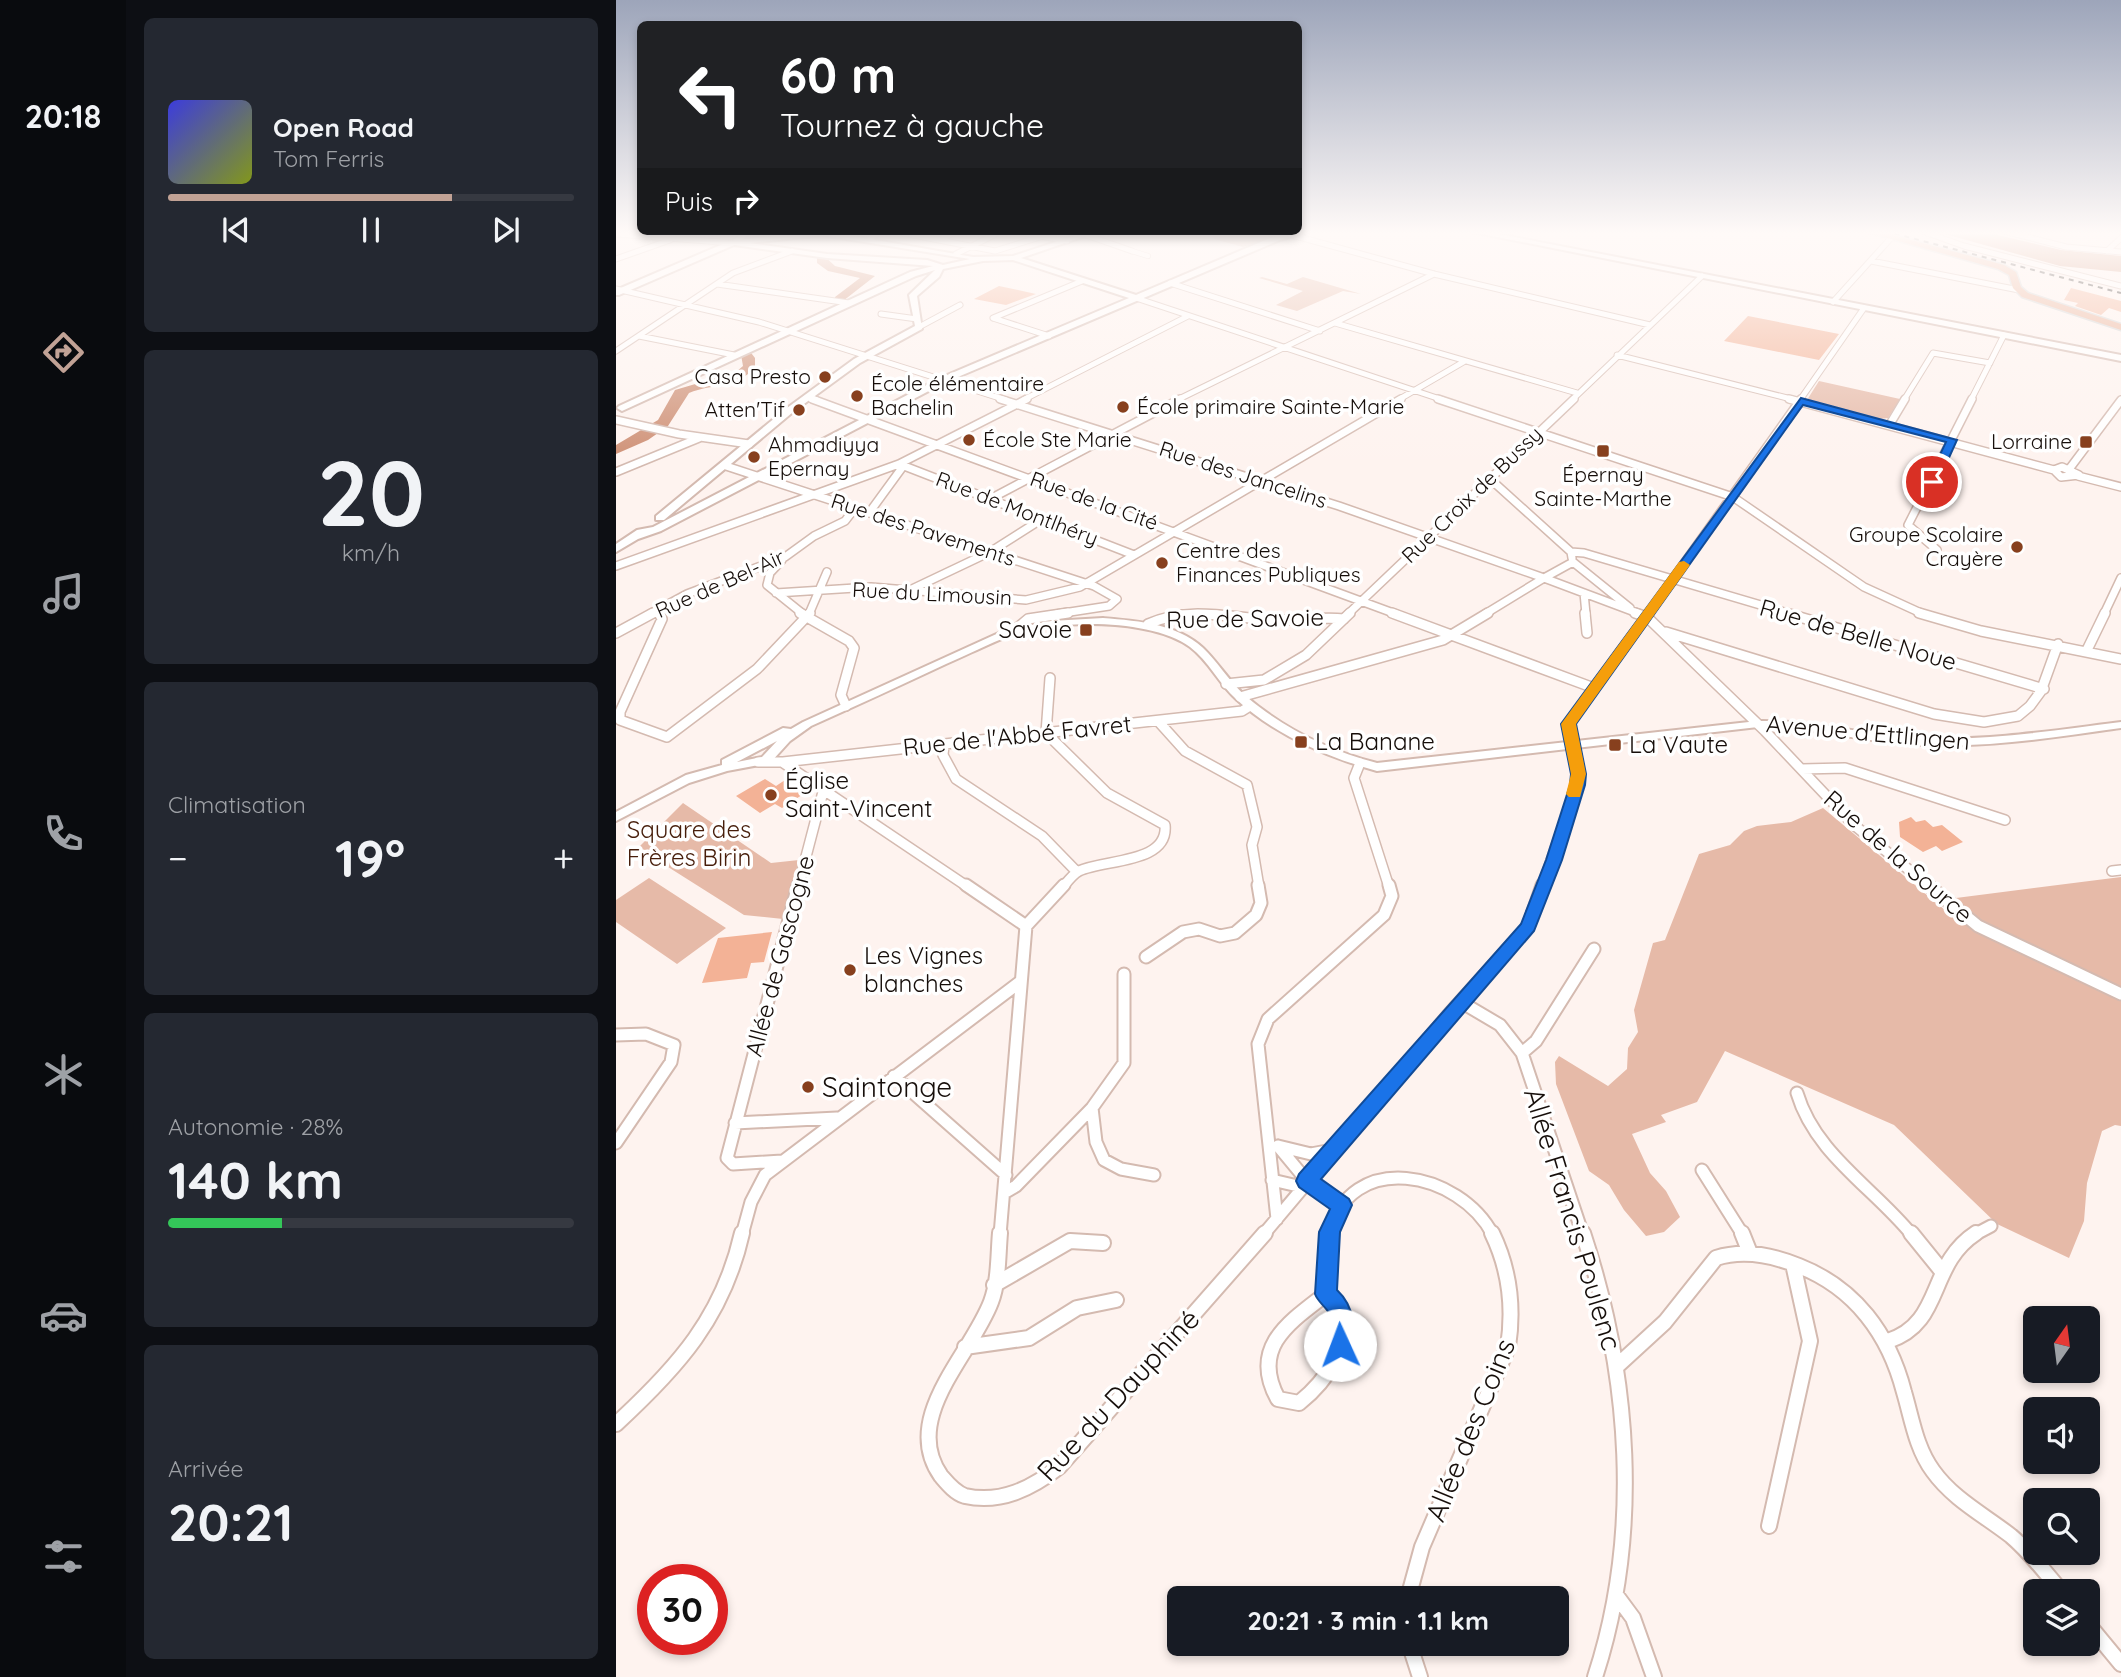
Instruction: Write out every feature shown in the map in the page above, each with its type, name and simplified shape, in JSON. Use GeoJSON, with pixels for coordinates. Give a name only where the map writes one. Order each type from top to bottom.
{"type":"FeatureCollection","features":[{"type":"Feature","properties":{"kind":"main road"},"geometry":{"type":"LineString","coordinates":[[619,414],[734,355],[835,309]]}},
{"type":"Feature","properties":{"kind":"main road"},"geometry":{"type":"LineString","coordinates":[[616,549],[726,466],[807,397],[866,355],[918,323],[916,309]]}},
{"type":"Feature","properties":{"kind":"main road"},"geometry":{"type":"LineString","coordinates":[[633,537],[657,529],[943,380],[1110,309]]}},
{"type":"Feature","properties":{"kind":"main road"},"geometry":{"type":"LineString","coordinates":[[1871,309],[2121,358]]}},
{"type":"Feature","properties":{"kind":"main road"},"geometry":{"type":"LineString","coordinates":[[2071,309],[2121,327]]}},
{"type":"Feature","properties":{"kind":"street"},"geometry":{"type":"LineString","coordinates":[[616,351],[679,309]]}},
{"type":"Feature","properties":{"kind":"street","name":"Rue des Jancelins"},"geometry":{"type":"LineString","coordinates":[[714,309],[866,355],[1430,536],[1647,617]]}},
{"type":"Feature","properties":{"kind":"street"},"geometry":{"type":"LineString","coordinates":[[881,314],[918,323],[950,309]]}},
{"type":"Feature","properties":{"kind":"street"},"geometry":{"type":"LineString","coordinates":[[1014,309],[993,318],[1049,336]]}},
{"type":"Feature","properties":{"kind":"street"},"geometry":{"type":"LineString","coordinates":[[1169,309],[1733,497],[1849,578],[1896,604],[1968,628],[2121,659]]}},
{"type":"Feature","properties":{"kind":"street"},"geometry":{"type":"LineString","coordinates":[[1252,309],[1320,331]]}},
{"type":"Feature","properties":{"kind":"street"},"geometry":{"type":"LineString","coordinates":[[990,499],[1108,432],[1287,349],[1363,309]]}},
{"type":"Feature","properties":{"kind":"street"},"geometry":{"type":"LineString","coordinates":[[1580,309],[1650,326]]}},
{"type":"Feature","properties":{"kind":"street","name":"Rue Croix de Bussy"},"geometry":{"type":"LineString","coordinates":[[1226,684],[1256,682],[1306,655],[1667,309]]}},
{"type":"Feature","properties":{"kind":"street","name":"Rue du Dauphiné"},"geometry":{"type":"LineString","coordinates":[[1026,926],[995,1285],[990,1305],[936,1402],[929,1423],[930,1452],[937,1474],[961,1495],[1002,1499],[1036,1486],[1059,1467],[1528,927],[1554,860],[1577,785],[1579,774],[1568,724],[1733,497],[1863,309]]}},
{"type":"Feature","properties":{"kind":"street"},"geometry":{"type":"LineString","coordinates":[[616,566],[901,465],[1188,316]]}},
{"type":"Feature","properties":{"kind":"street"},"geometry":{"type":"LineString","coordinates":[[1335,323],[1577,393]]}},
{"type":"Feature","properties":{"kind":"street"},"geometry":{"type":"LineString","coordinates":[[1937,550],[1908,525],[2004,335]]}},
{"type":"Feature","properties":{"kind":"street"},"geometry":{"type":"LineString","coordinates":[[639,336],[734,355]]}},
{"type":"Feature","properties":{"kind":"street"},"geometry":{"type":"LineString","coordinates":[[1890,424],[1933,354],[1990,363]]}},
{"type":"Feature","properties":{"kind":"street"},"geometry":{"type":"LineString","coordinates":[[1617,355],[1952,440],[2054,470],[2070,468],[2079,473],[2078,477]]}},
{"type":"Feature","properties":{"kind":"street","name":"Rue du Limousin"},"geometry":{"type":"LineString","coordinates":[[776,593],[871,587],[1026,600],[1054,596],[1085,584],[1465,361]]}},
{"type":"Feature","properties":{"kind":"street","name":"Rue de la Cité"},"geometry":{"type":"LineString","coordinates":[[807,397],[939,443],[1594,688]]}},
{"type":"Feature","properties":{"kind":"street"},"geometry":{"type":"LineString","coordinates":[[2070,468],[2121,400]]}},
{"type":"Feature","properties":{"kind":"street"},"geometry":{"type":"LineString","coordinates":[[619,414],[654,429],[749,444]]}},
{"type":"Feature","properties":{"kind":"street"},"geometry":{"type":"LineString","coordinates":[[616,472],[700,437]]}},
{"type":"Feature","properties":{"kind":"street"},"geometry":{"type":"LineString","coordinates":[[869,513],[901,465]]}},
{"type":"Feature","properties":{"kind":"street","name":"Rue de Montlhéry"},"geometry":{"type":"LineString","coordinates":[[901,465],[1134,555]]}},
{"type":"Feature","properties":{"kind":"street","name":"Rue des Pavements"},"geometry":{"type":"LineString","coordinates":[[726,466],[1085,584],[1117,599],[1109,606],[1028,619],[1015,630]]}},
{"type":"Feature","properties":{"kind":"street"},"geometry":{"type":"LineString","coordinates":[[2054,470],[2061,477],[2078,477],[2121,487]]}},
{"type":"Feature","properties":{"kind":"street"},"geometry":{"type":"LineString","coordinates":[[1489,478],[1571,552],[1573,562],[1633,612]]}},
{"type":"Feature","properties":{"kind":"street","name":"Rue de Bel-Air"},"geometry":{"type":"LineString","coordinates":[[616,633],[659,612],[687,594],[785,557],[814,536],[845,522],[855,508]]}},
{"type":"Feature","properties":{"kind":"street"},"geometry":{"type":"LineString","coordinates":[[909,591],[990,552],[1042,519]]}},
{"type":"Feature","properties":{"kind":"street","name":"Rue de Belle Noue"},"geometry":{"type":"LineString","coordinates":[[1571,552],[1584,553],[2043,690]]}},
{"type":"Feature","properties":{"kind":"street"},"geometry":{"type":"LineString","coordinates":[[785,557],[767,578],[767,585],[807,618],[849,641],[854,648],[841,695],[846,706]]}},
{"type":"Feature","properties":{"kind":"street","name":"Rue de l'Abbé Favret"},"geometry":{"type":"LineString","coordinates":[[778,758],[944,744],[1242,710],[1245,701],[1451,635],[1573,562]]}},
{"type":"Feature","properties":{"kind":"street"},"geometry":{"type":"LineString","coordinates":[[659,612],[662,619],[620,712],[620,720],[667,737],[726,697],[807,618],[816,590],[827,572]]}},
{"type":"Feature","properties":{"kind":"street"},"geometry":{"type":"LineString","coordinates":[[2087,650],[2121,578]]}},
{"type":"Feature","properties":{"kind":"street"},"geometry":{"type":"LineString","coordinates":[[1584,593],[1587,633]]}},
{"type":"Feature","properties":{"kind":"street","name":"Rue de Savoie"},"geometry":{"type":"LineString","coordinates":[[1147,624],[1163,616],[1193,614],[1280,621],[1332,617],[1344,620]]}},
{"type":"Feature","properties":{"kind":"street","name":"Rue de la Source"},"geometry":{"type":"LineString","coordinates":[[1647,617],[1758,724],[1854,825],[1978,926],[2121,994]]}},
{"type":"Feature","properties":{"kind":"street"},"geometry":{"type":"LineString","coordinates":[[616,817],[684,781],[757,749],[785,732],[1015,630],[1108,621],[1147,624]]}},
{"type":"Feature","properties":{"kind":"street","name":"Avenue d'Ettlingen"},"geometry":{"type":"LineString","coordinates":[[1147,624],[1194,645],[1226,684],[1245,701],[1348,760],[1397,767],[1758,724],[1780,724],[1896,740],[1978,743],[2121,725]]}},
{"type":"Feature","properties":{"kind":"street"},"geometry":{"type":"LineString","coordinates":[[1662,630],[1962,720],[1989,722],[2016,717],[2030,708],[2043,690],[2057,644]]}},
{"type":"Feature","properties":{"kind":"street"},"geometry":{"type":"LineString","coordinates":[[758,762],[749,757],[757,749],[771,748],[778,758],[1026,926],[1077,872],[1154,851],[1162,845],[1167,835],[1166,825],[1107,793],[1046,733],[1050,678]]}},
{"type":"Feature","properties":{"kind":"street"},"geometry":{"type":"LineString","coordinates":[[1146,957],[1183,932],[1199,929],[1220,936],[1235,933],[1256,915],[1261,903],[1252,845],[1257,827],[1247,785],[1185,751],[1163,731],[1158,721]]}},
{"type":"Feature","properties":{"kind":"street"},"geometry":{"type":"LineString","coordinates":[[778,758],[786,738],[807,724]]}},
{"type":"Feature","properties":{"kind":"street"},"geometry":{"type":"LineString","coordinates":[[944,744],[943,755],[956,779],[1042,836],[1077,872]]}},
{"type":"Feature","properties":{"kind":"street"},"geometry":{"type":"LineString","coordinates":[[684,781],[778,758]]}},
{"type":"Feature","properties":{"kind":"street"},"geometry":{"type":"LineString","coordinates":[[1277,1219],[1258,1044],[1268,1019],[1376,924],[1390,905],[1390,887],[1354,778],[1360,763]]}},
{"type":"Feature","properties":{"kind":"street"},"geometry":{"type":"LineString","coordinates":[[1802,769],[1845,768],[2006,820]]}},
{"type":"Feature","properties":{"kind":"street","name":"Allée de Gascogne"},"geometry":{"type":"LineString","coordinates":[[782,1161],[733,1164],[727,1158],[824,788]]}},
{"type":"Feature","properties":{"kind":"street"},"geometry":{"type":"LineString","coordinates":[[1522,1053],[1536,1041],[1594,949]]}},
{"type":"Feature","properties":{"kind":"street"},"geometry":{"type":"LineString","coordinates":[[1004,1193],[1016,1186],[1092,1108],[1124,1063],[1124,974]]}},
{"type":"Feature","properties":{"kind":"street"},"geometry":{"type":"LineString","coordinates":[[616,1424],[668,1372],[705,1325],[726,1290],[754,1191],[782,1161],[1020,982]]}},
{"type":"Feature","properties":{"kind":"street","name":"Allée Francis Poulenc"},"geometry":{"type":"LineString","coordinates":[[1461,1002],[1500,1025],[1522,1053],[1589,1252],[1617,1366],[1625,1440],[1620,1561],[1616,1595],[1595,1677]]}},
{"type":"Feature","properties":{"kind":"street"},"geometry":{"type":"LineString","coordinates":[[616,1035],[642,1032],[658,1035],[674,1045],[671,1062],[616,1143]]}},
{"type":"Feature","properties":{"kind":"street"},"geometry":{"type":"LineString","coordinates":[[894,1076],[1006,1175]]}},
{"type":"Feature","properties":{"kind":"street"},"geometry":{"type":"LineString","coordinates":[[1797,1093],[1804,1113],[1848,1172],[1892,1210],[1941,1270]]}},
{"type":"Feature","properties":{"kind":"street"},"geometry":{"type":"LineString","coordinates":[[1092,1108],[1097,1152],[1110,1168],[1154,1175]]}},
{"type":"Feature","properties":{"kind":"street"},"geometry":{"type":"LineString","coordinates":[[735,1123],[838,1118]]}},
{"type":"Feature","properties":{"kind":"street"},"geometry":{"type":"LineString","coordinates":[[1266,1128],[1304,1184]]}},
{"type":"Feature","properties":{"kind":"street"},"geometry":{"type":"LineString","coordinates":[[1278,1146],[1311,1154],[1332,1150]]}},
{"type":"Feature","properties":{"kind":"street"},"geometry":{"type":"LineString","coordinates":[[1702,1170],[1742,1232],[1750,1252]]}},
{"type":"Feature","properties":{"kind":"street","name":"Allée des Coins"},"geometry":{"type":"LineString","coordinates":[[1342,1205],[1372,1181],[1395,1175],[1417,1178],[1444,1189],[1469,1204],[1486,1223],[1504,1265],[1514,1323],[1508,1347],[1422,1547],[1411,1586]]}},
{"type":"Feature","properties":{"kind":"street"},"geometry":{"type":"LineString","coordinates":[[1272,1180],[1304,1184],[1342,1205],[1330,1232],[1326,1294],[1277,1339],[1264,1361],[1266,1383],[1278,1399],[1299,1403],[1312,1394],[1324,1379],[1340,1345],[1343,1330],[1339,1307],[1326,1294]]}},
{"type":"Feature","properties":{"kind":"street"},"geometry":{"type":"LineString","coordinates":[[1888,1341],[1901,1338],[1919,1325],[1941,1270],[1967,1239],[1992,1226]]}},
{"type":"Feature","properties":{"kind":"street"},"geometry":{"type":"LineString","coordinates":[[995,1285],[1070,1241],[1103,1243]]}},
{"type":"Feature","properties":{"kind":"street"},"geometry":{"type":"LineString","coordinates":[[1617,1366],[1665,1322],[1710,1264],[1727,1254],[1750,1252],[1793,1264],[1836,1286],[1868,1315],[1888,1341],[1917,1444],[1926,1461],[1936,1475],[1972,1507],[2022,1546],[2051,1579]]}},
{"type":"Feature","properties":{"kind":"street"},"geometry":{"type":"LineString","coordinates":[[1769,1526],[1810,1341],[1793,1264]]}},
{"type":"Feature","properties":{"kind":"street"},"geometry":{"type":"LineString","coordinates":[[965,1347],[1029,1338],[1077,1308],[1116,1300]]}},
{"type":"Feature","properties":{"kind":"street"},"geometry":{"type":"LineString","coordinates":[[1616,1595],[1633,1618],[1654,1677]]}},
{"type":"Feature","properties":{"kind":"street"},"geometry":{"type":"LineString","coordinates":[[2100,1639],[2121,1664]]}},
{"type":"Feature","properties":{"kind":"street"},"geometry":{"type":"LineString","coordinates":[[1413,1656],[1420,1677]]}},
{"type":"Feature","properties":{"kind":"green space"},"geometry":{"type":"Polygon","coordinates":[[[1819,381],[1900,399],[1888,418],[1880,419],[1807,400],[1819,381]]]}},
{"type":"Feature","properties":{"kind":"green space","name":"Square des Frères Birin"},"geometry":{"type":"Polygon","coordinates":[[[683,803],[771,863],[799,860],[783,919],[744,915],[638,848],[683,803]]]}},
{"type":"Feature","properties":{"kind":"green space"},"geometry":{"type":"Polygon","coordinates":[[[1823,808],[1952,916],[2018,952],[2121,998],[2121,1126],[2115,1125],[2102,1131],[2087,1183],[2084,1221],[2069,1258],[1997,1224],[1894,1125],[1725,1051],[1697,1102],[1661,1115],[1666,1122],[1632,1134],[1650,1173],[1666,1191],[1680,1217],[1664,1232],[1646,1236],[1624,1210],[1609,1185],[1589,1171],[1556,1084],[1555,1062],[1559,1056],[1608,1086],[1627,1069],[1628,1048],[1638,1032],[1634,1010],[1653,943],[1665,940],[1699,854],[1730,845],[1744,831],[1757,826],[1791,822],[1823,808]]]}},
{"type":"Feature","properties":{"kind":"green space"},"geometry":{"type":"Polygon","coordinates":[[[2121,877],[2121,990],[1977,922],[1956,898],[2121,877]]]}},
{"type":"Feature","properties":{"kind":"green space"},"geometry":{"type":"Polygon","coordinates":[[[649,878],[726,928],[677,964],[616,922],[616,900],[649,878]]]}},
{"type":"Feature","properties":{"kind":"building"},"geometry":{"type":"Polygon","coordinates":[[[2084,309],[2108,309],[2101,315],[2084,309]]]}},
{"type":"Feature","properties":{"kind":"building"},"geometry":{"type":"Polygon","coordinates":[[[1748,316],[1839,334],[1819,360],[1724,341],[1748,316]]]}},
{"type":"Feature","properties":{"kind":"building","name":"Église Saint-Vincent"},"geometry":{"type":"Polygon","coordinates":[[[765,779],[776,786],[785,780],[805,793],[782,808],[775,804],[760,813],[736,796],[765,779]]]}},
{"type":"Feature","properties":{"kind":"building"},"geometry":{"type":"Polygon","coordinates":[[[1911,817],[1916,822],[1925,820],[1933,827],[1942,825],[1963,842],[1942,851],[1936,846],[1923,852],[1900,837],[1899,822],[1911,817]]]}},
{"type":"Feature","properties":{"kind":"building"},"geometry":{"type":"Polygon","coordinates":[[[772,932],[764,962],[751,963],[747,978],[702,983],[718,938],[772,932]]]}},
{"type":"Feature","properties":{"kind":"waterway"},"geometry":{"type":"LineString","coordinates":[[616,450],[644,437],[663,423],[684,390],[701,384],[724,382],[740,375],[749,367],[749,358],[744,352]]}},
{"type":"Feature","properties":{"kind":"slow traffic"},"geometry":{"type":"LineString","coordinates":[[1574,794],[1579,774],[1568,724],[1684,565]]}},
{"type":"Feature","properties":{"kind":"place","name":"Casa Presto"},"geometry":{"type":"Point","coordinates":[825,377]}},
{"type":"Feature","properties":{"kind":"place","name":"École élémentaire Bachelin"},"geometry":{"type":"Point","coordinates":[857,396]}},
{"type":"Feature","properties":{"kind":"place","name":"École primaire Sainte-Marie"},"geometry":{"type":"Point","coordinates":[1123,407]}},
{"type":"Feature","properties":{"kind":"place","name":"Atten'Tif"},"geometry":{"type":"Point","coordinates":[799,410]}},
{"type":"Feature","properties":{"kind":"place","name":"École Ste Marie"},"geometry":{"type":"Point","coordinates":[969,440]}},
{"type":"Feature","properties":{"kind":"place","name":"Lorraine"},"geometry":{"type":"Point","coordinates":[2086,442]}},
{"type":"Feature","properties":{"kind":"place","name":"Épernay Sainte-Marthe"},"geometry":{"type":"Point","coordinates":[1603,451]}},
{"type":"Feature","properties":{"kind":"place","name":"Ahmadiyya Epernay"},"geometry":{"type":"Point","coordinates":[754,457]}},
{"type":"Feature","properties":{"kind":"place","name":"Groupe Scolaire Crayère"},"geometry":{"type":"Point","coordinates":[2017,547]}},
{"type":"Feature","properties":{"kind":"place","name":"Centre des Finances Publiques"},"geometry":{"type":"Point","coordinates":[1162,563]}},
{"type":"Feature","properties":{"kind":"place","name":"Savoie"},"geometry":{"type":"Point","coordinates":[1086,630]}},
{"type":"Feature","properties":{"kind":"place","name":"La Banane"},"geometry":{"type":"Point","coordinates":[1301,742]}},
{"type":"Feature","properties":{"kind":"place","name":"La Vaute"},"geometry":{"type":"Point","coordinates":[1615,745]}},
{"type":"Feature","properties":{"kind":"place","name":"Église Saint-Vincent"},"geometry":{"type":"Point","coordinates":[771,795]}},
{"type":"Feature","properties":{"kind":"place","name":"Les Vignes blanches"},"geometry":{"type":"Point","coordinates":[850,970]}},
{"type":"Feature","properties":{"kind":"place","name":"Saintonge"},"geometry":{"type":"Point","coordinates":[808,1087]}},
{"type":"Feature","properties":{"kind":"route"},"geometry":{"type":"LineString","coordinates":[[1340,1345],[1343,1330],[1339,1307],[1326,1294],[1330,1232],[1342,1205],[1307,1181],[1450,1013],[1528,927],[1554,860],[1577,785],[1579,774],[1576,752],[1568,724],[1801,401],[1952,440],[1932,482]]}}]}
